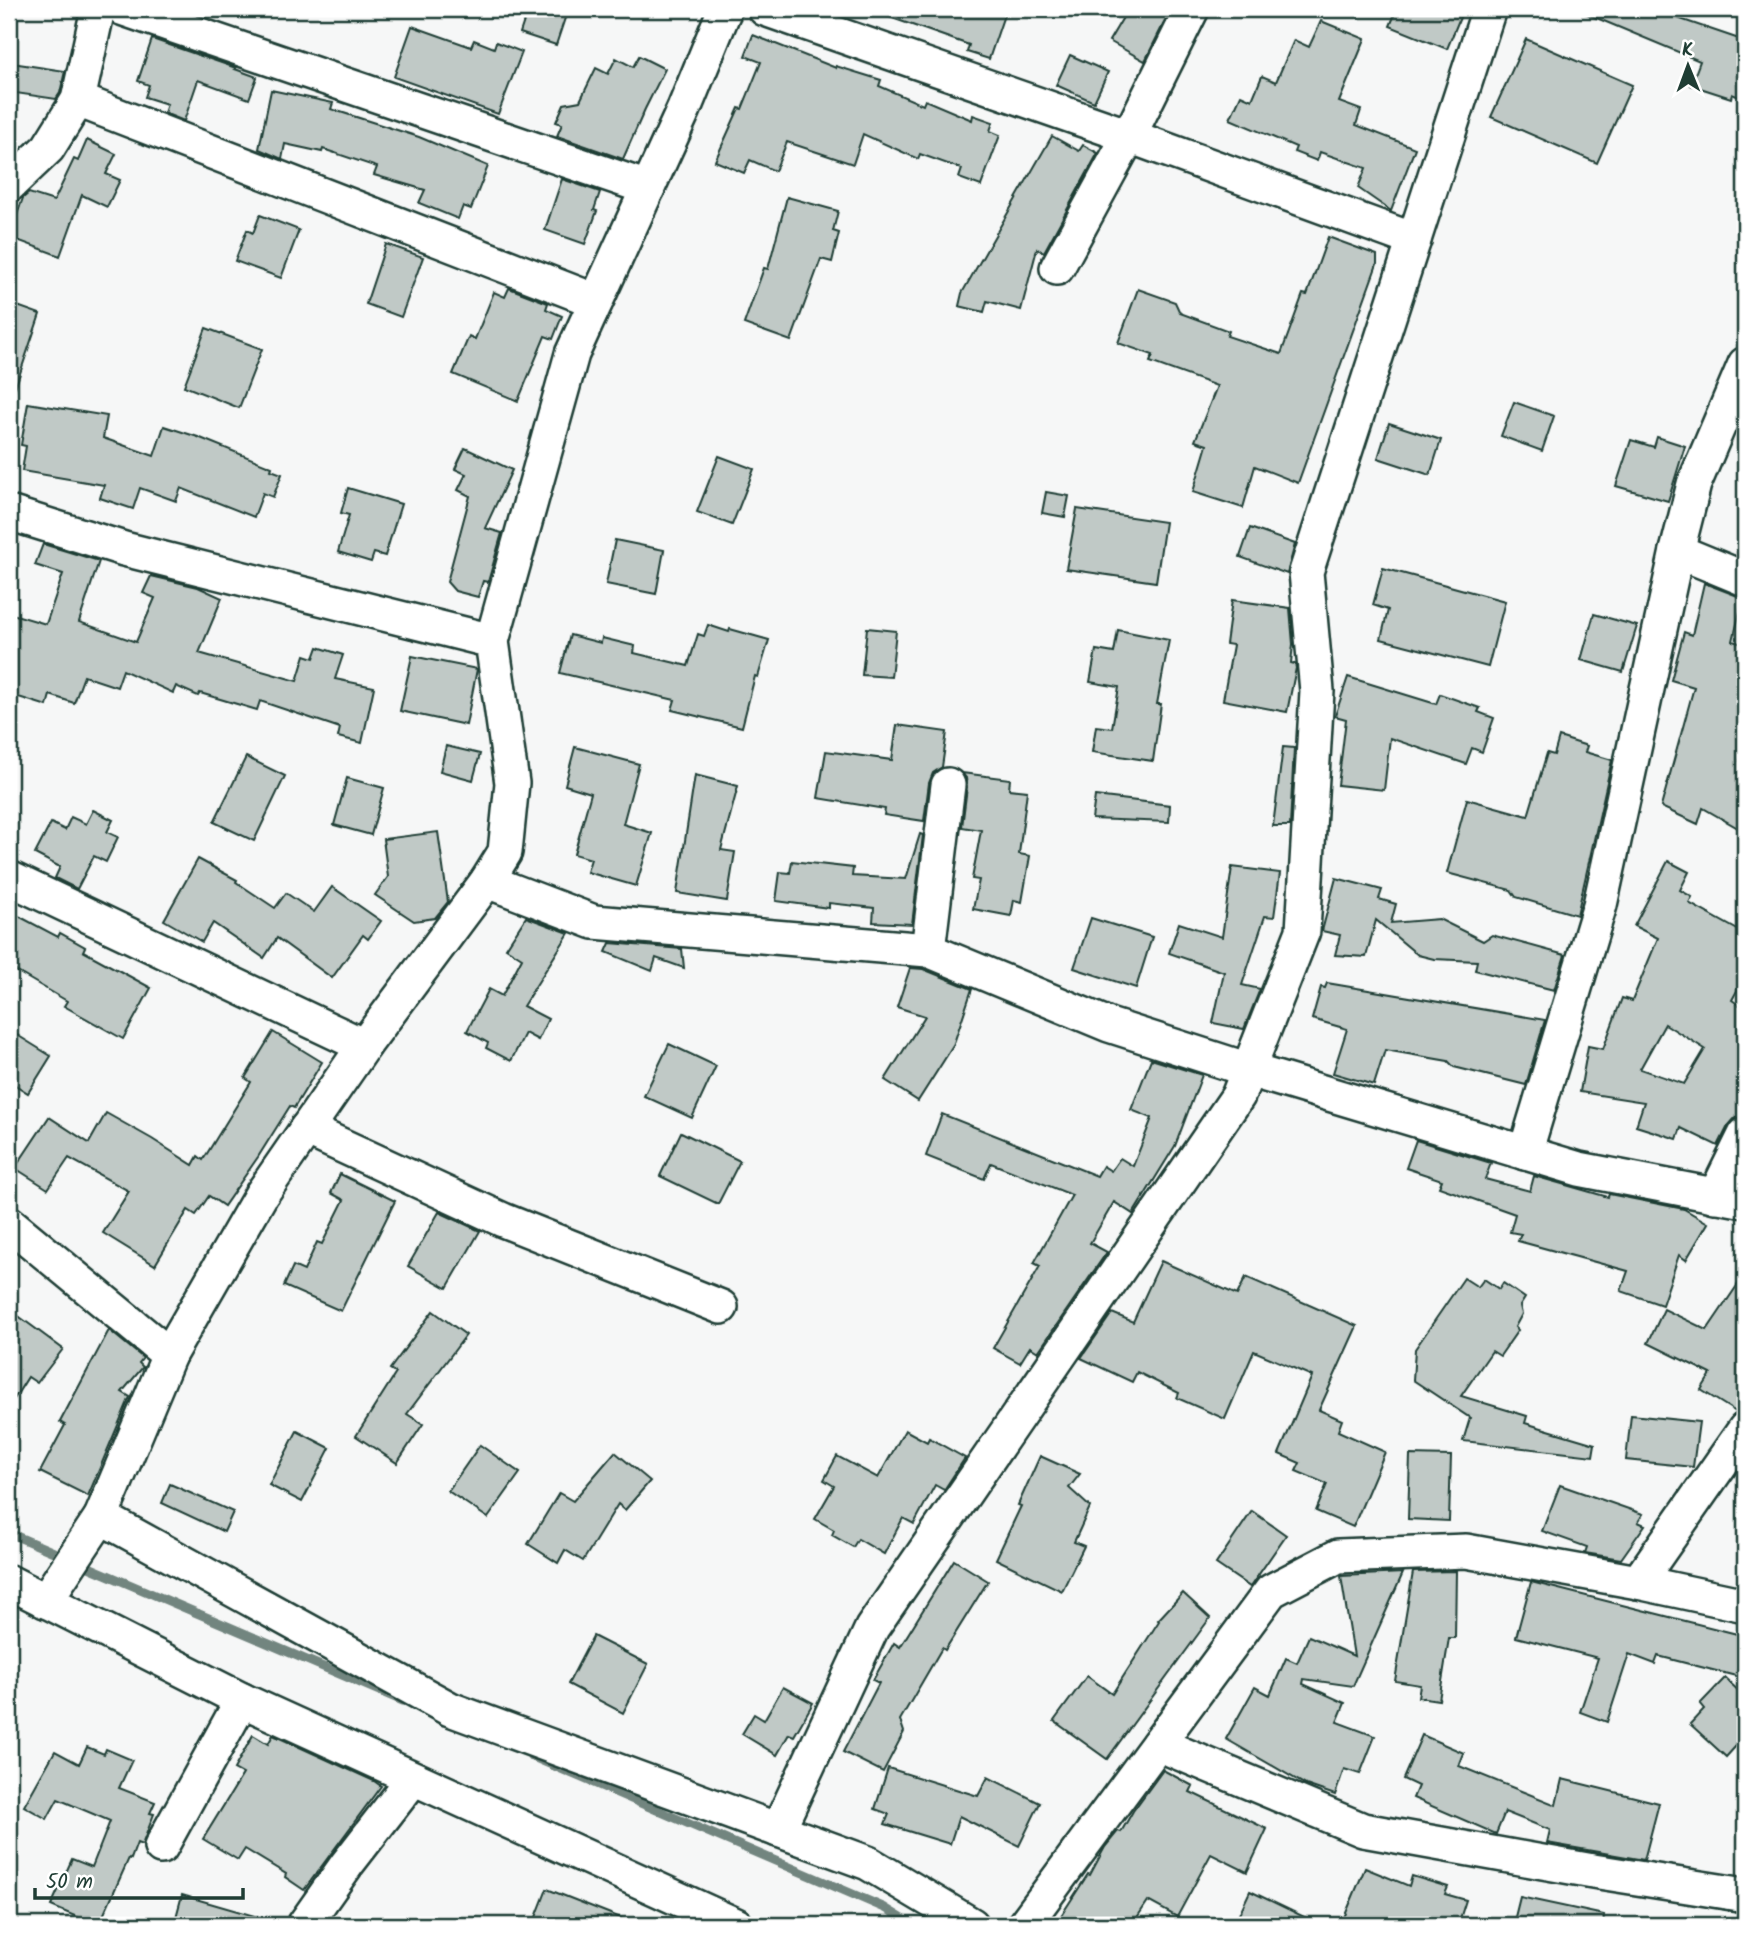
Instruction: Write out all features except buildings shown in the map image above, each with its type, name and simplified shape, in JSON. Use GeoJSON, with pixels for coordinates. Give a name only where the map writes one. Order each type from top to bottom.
{"type":"FeatureCollection","features":[{"type":"Feature","properties":{"kind":"street"},"geometry":{"type":"LineString","coordinates":[[9,185],[48,148],[78,100],[98,9]]}},
{"type":"Feature","properties":{"kind":"street"},"geometry":{"type":"LineString","coordinates":[[124,9],[648,188]]}},
{"type":"Feature","properties":{"kind":"street"},"geometry":{"type":"LineString","coordinates":[[48,1595],[95,1526],[169,1355],[261,1195],[364,1046],[505,852],[512,783],[492,641],[572,354],[684,109],[725,9]]}},
{"type":"Feature","properties":{"kind":"street"},"geometry":{"type":"LineString","coordinates":[[765,9],[1129,136],[1414,240]]}},
{"type":"Feature","properties":{"kind":"street"},"geometry":{"type":"LineString","coordinates":[[1057,268],[1129,136],[1192,9]]}},
{"type":"Feature","properties":{"kind":"street"},"geometry":{"type":"LineString","coordinates":[[778,1830],[872,1628],[1238,1096],[1249,1070],[1303,931],[1317,691],[1306,572],[1489,9]]}},
{"type":"Feature","properties":{"kind":"street"},"geometry":{"type":"LineString","coordinates":[[78,100],[596,301]]}},
{"type":"Feature","properties":{"kind":"street"},"geometry":{"type":"LineString","coordinates":[[1525,1153],[1600,905],[1694,484],[1745,364]]}},
{"type":"Feature","properties":{"kind":"street"},"geometry":{"type":"LineString","coordinates":[[9,513],[124,549],[492,641]]}},
{"type":"Feature","properties":{"kind":"street"},"geometry":{"type":"LineString","coordinates":[[1677,551],[1745,579]]}},
{"type":"Feature","properties":{"kind":"street"},"geometry":{"type":"LineString","coordinates":[[928,950],[948,785]]}},
{"type":"Feature","properties":{"kind":"street"},"geometry":{"type":"LineString","coordinates":[[9,878],[364,1046]]}},
{"type":"Feature","properties":{"kind":"street"},"geometry":{"type":"LineString","coordinates":[[487,880],[594,922],[928,950],[1109,1025],[1579,1169],[1730,1199],[1745,1135]]}},
{"type":"Feature","properties":{"kind":"street"},"geometry":{"type":"LineString","coordinates":[[306,1129],[503,1220],[721,1307]]}},
{"type":"Feature","properties":{"kind":"street"},"geometry":{"type":"LineString","coordinates":[[9,1223],[169,1355]]}},
{"type":"Feature","properties":{"kind":"street"},"geometry":{"type":"LineString","coordinates":[[1638,1582],[1745,1429]]}},
{"type":"Feature","properties":{"kind":"street"},"geometry":{"type":"LineString","coordinates":[[95,1526],[450,1709],[868,1863],[972,1925]]}},
{"type":"Feature","properties":{"kind":"street"},"geometry":{"type":"LineString","coordinates":[[1024,1925],[1271,1591],[1338,1556],[1466,1551],[1638,1582],[1745,1605]]}},
{"type":"Feature","properties":{"kind":"street"},"geometry":{"type":"LineString","coordinates":[[9,1582],[48,1595],[242,1700],[736,1925]]}},
{"type":"Feature","properties":{"kind":"street"},"geometry":{"type":"LineString","coordinates":[[161,1847],[242,1700]]}},
{"type":"Feature","properties":{"kind":"street"},"geometry":{"type":"LineString","coordinates":[[1158,1744],[1363,1830],[1745,1895]]}},
{"type":"Feature","properties":{"kind":"street"},"geometry":{"type":"LineString","coordinates":[[304,1925],[346,1864],[413,1779]]}},
{"type":"Feature","properties":{"kind":"waterway"},"geometry":{"type":"LineString","coordinates":[[9,1533],[403,1701]]}},
{"type":"Feature","properties":{"kind":"waterway"},"geometry":{"type":"LineString","coordinates":[[531,1756],[885,1908],[913,1925]]}}]}
